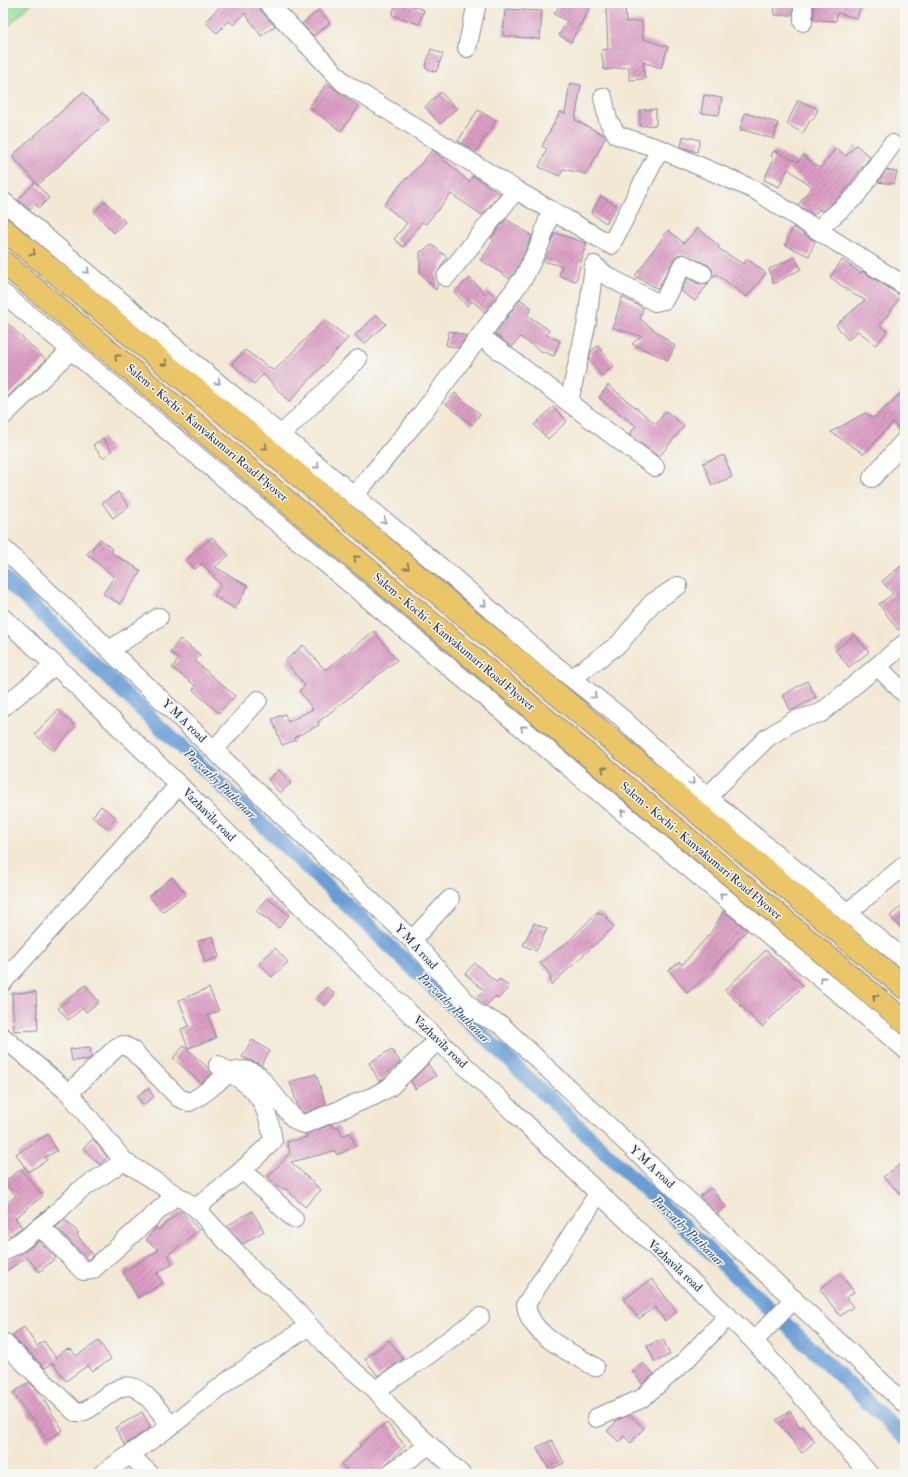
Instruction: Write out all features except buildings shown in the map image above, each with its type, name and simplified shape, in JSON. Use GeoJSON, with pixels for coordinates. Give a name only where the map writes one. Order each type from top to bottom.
{"type":"FeatureCollection","features":[{"type":"Feature","properties":{"kind":"highway"},"geometry":{"type":"LineString","coordinates":[[3,229],[277,457],[905,988]]}},
{"type":"Feature","properties":{"kind":"highway","name":"Salem - Kochi - Kanyakumari Road Flyover"},"geometry":{"type":"LineString","coordinates":[[3,262],[55,304],[686,839],[905,1022]]}},
{"type":"Feature","properties":{"kind":"street"},"geometry":{"type":"LineString","coordinates":[[268,3],[344,83],[516,190],[612,245]]}},
{"type":"Feature","properties":{"kind":"street"},"geometry":{"type":"LineString","coordinates":[[467,48],[477,3]]}},
{"type":"Feature","properties":{"kind":"street"},"geometry":{"type":"LineString","coordinates":[[802,22],[803,3]]}},
{"type":"Feature","properties":{"kind":"street"},"geometry":{"type":"LineString","coordinates":[[603,97],[608,120],[617,135],[660,149],[755,190],[905,286]]}},
{"type":"Feature","properties":{"kind":"street"},"geometry":{"type":"LineString","coordinates":[[817,230],[855,197],[892,144]]}},
{"type":"Feature","properties":{"kind":"street"},"geometry":{"type":"LineString","coordinates":[[569,402],[587,322],[594,266],[612,245],[660,149]]}},
{"type":"Feature","properties":{"kind":"street"},"geometry":{"type":"LineString","coordinates":[[446,278],[516,190]]}},
{"type":"Feature","properties":{"kind":"street"},"geometry":{"type":"LineString","coordinates":[[3,201],[281,436],[622,718],[707,797],[905,960]]}},
{"type":"Feature","properties":{"kind":"street"},"geometry":{"type":"LineString","coordinates":[[354,496],[417,420],[524,277],[541,242],[551,210]]}},
{"type":"Feature","properties":{"kind":"street"},"geometry":{"type":"LineString","coordinates":[[594,266],[607,276],[655,302],[664,300],[683,264],[703,274]]}},
{"type":"Feature","properties":{"kind":"street"},"geometry":{"type":"LineString","coordinates":[[3,293],[905,1049]]}},
{"type":"Feature","properties":{"kind":"street"},"geometry":{"type":"LineString","coordinates":[[480,336],[655,467]]}},
{"type":"Feature","properties":{"kind":"street"},"geometry":{"type":"LineString","coordinates":[[3,416],[71,350]]}},
{"type":"Feature","properties":{"kind":"street"},"geometry":{"type":"LineString","coordinates":[[281,436],[358,359]]}},
{"type":"Feature","properties":{"kind":"street"},"geometry":{"type":"LineString","coordinates":[[872,478],[905,440]]}},
{"type":"Feature","properties":{"kind":"street","name":"Y M A road"},"geometry":{"type":"LineString","coordinates":[[3,548],[412,940],[476,1013],[501,1025],[791,1303],[905,1404]]}},
{"type":"Feature","properties":{"kind":"street"},"geometry":{"type":"LineString","coordinates":[[572,678],[619,644],[652,603],[678,586]]}},
{"type":"Feature","properties":{"kind":"street"},"geometry":{"type":"LineString","coordinates":[[110,650],[159,617]]}},
{"type":"Feature","properties":{"kind":"street","name":"Vazhavila road"},"geometry":{"type":"LineString","coordinates":[[3,618],[55,665],[179,785],[438,1040],[598,1194],[728,1316],[758,1338],[869,1474]]}},
{"type":"Feature","properties":{"kind":"street"},"geometry":{"type":"LineString","coordinates":[[707,797],[767,738],[793,721],[821,713],[905,643]]}},
{"type":"Feature","properties":{"kind":"street"},"geometry":{"type":"LineString","coordinates":[[3,707],[55,665]]}},
{"type":"Feature","properties":{"kind":"street"},"geometry":{"type":"LineString","coordinates":[[876,666],[905,694]]}},
{"type":"Feature","properties":{"kind":"street"},"geometry":{"type":"LineString","coordinates":[[214,750],[258,700]]}},
{"type":"Feature","properties":{"kind":"street"},"geometry":{"type":"LineString","coordinates":[[3,982],[179,785]]}},
{"type":"Feature","properties":{"kind":"street"},"geometry":{"type":"LineString","coordinates":[[847,913],[905,865]]}},
{"type":"Feature","properties":{"kind":"street"},"geometry":{"type":"LineString","coordinates":[[412,940],[450,899]]}},
{"type":"Feature","properties":{"kind":"street"},"geometry":{"type":"LineString","coordinates":[[3,1037],[69,1094],[124,1161],[196,1208],[256,1274],[283,1296],[335,1355],[376,1390],[395,1413],[461,1474]]}},
{"type":"Feature","properties":{"kind":"street"},"geometry":{"type":"LineString","coordinates":[[223,1069],[245,1069],[258,1075],[294,1119],[305,1124],[374,1096],[390,1087],[438,1040]]}},
{"type":"Feature","properties":{"kind":"street"},"geometry":{"type":"LineString","coordinates":[[69,1094],[117,1047],[123,1044],[131,1049],[179,1098],[190,1102],[202,1096],[223,1069]]}},
{"type":"Feature","properties":{"kind":"street"},"geometry":{"type":"LineString","coordinates":[[196,1208],[240,1172],[273,1141],[265,1107],[251,1087],[223,1069]]}},
{"type":"Feature","properties":{"kind":"street"},"geometry":{"type":"LineString","coordinates":[[3,1252],[38,1228],[79,1191],[124,1161]]}},
{"type":"Feature","properties":{"kind":"street"},"geometry":{"type":"LineString","coordinates":[[240,1172],[248,1175],[294,1219]]}},
{"type":"Feature","properties":{"kind":"street"},"geometry":{"type":"LineString","coordinates":[[595,1367],[544,1336],[532,1322],[527,1312],[526,1304],[598,1194]]}},
{"type":"Feature","properties":{"kind":"street"},"geometry":{"type":"LineString","coordinates":[[38,1228],[49,1235],[83,1271],[92,1270],[176,1195]]}},
{"type":"Feature","properties":{"kind":"street"},"geometry":{"type":"LineString","coordinates":[[758,1338],[791,1303]]}},
{"type":"Feature","properties":{"kind":"street"},"geometry":{"type":"LineString","coordinates":[[596,1418],[641,1399],[684,1362],[728,1316]]}},
{"type":"Feature","properties":{"kind":"street"},"geometry":{"type":"LineString","coordinates":[[376,1390],[424,1358],[480,1317]]}},
{"type":"Feature","properties":{"kind":"street"},"geometry":{"type":"LineString","coordinates":[[102,1474],[171,1426],[233,1376],[310,1326]]}},
{"type":"Feature","properties":{"kind":"street"},"geometry":{"type":"LineString","coordinates":[[3,1342],[75,1412],[87,1410],[119,1388],[132,1386],[144,1393],[171,1426]]}},
{"type":"Feature","properties":{"kind":"street"},"geometry":{"type":"LineString","coordinates":[[389,1474],[429,1445]]}},
{"type":"Feature","properties":{"kind":"street"},"geometry":{"type":"LineString","coordinates":[[130,1455],[150,1474]]}},
{"type":"Feature","properties":{"kind":"green space"},"geometry":{"type":"Polygon","coordinates":[[[3,3],[32,3],[4,30],[3,3]]]}},
{"type":"Feature","properties":{"kind":"waterway","name":"Parvathy Puthanar"},"geometry":{"type":"LineString","coordinates":[[3,577],[905,1438]]}}]}
